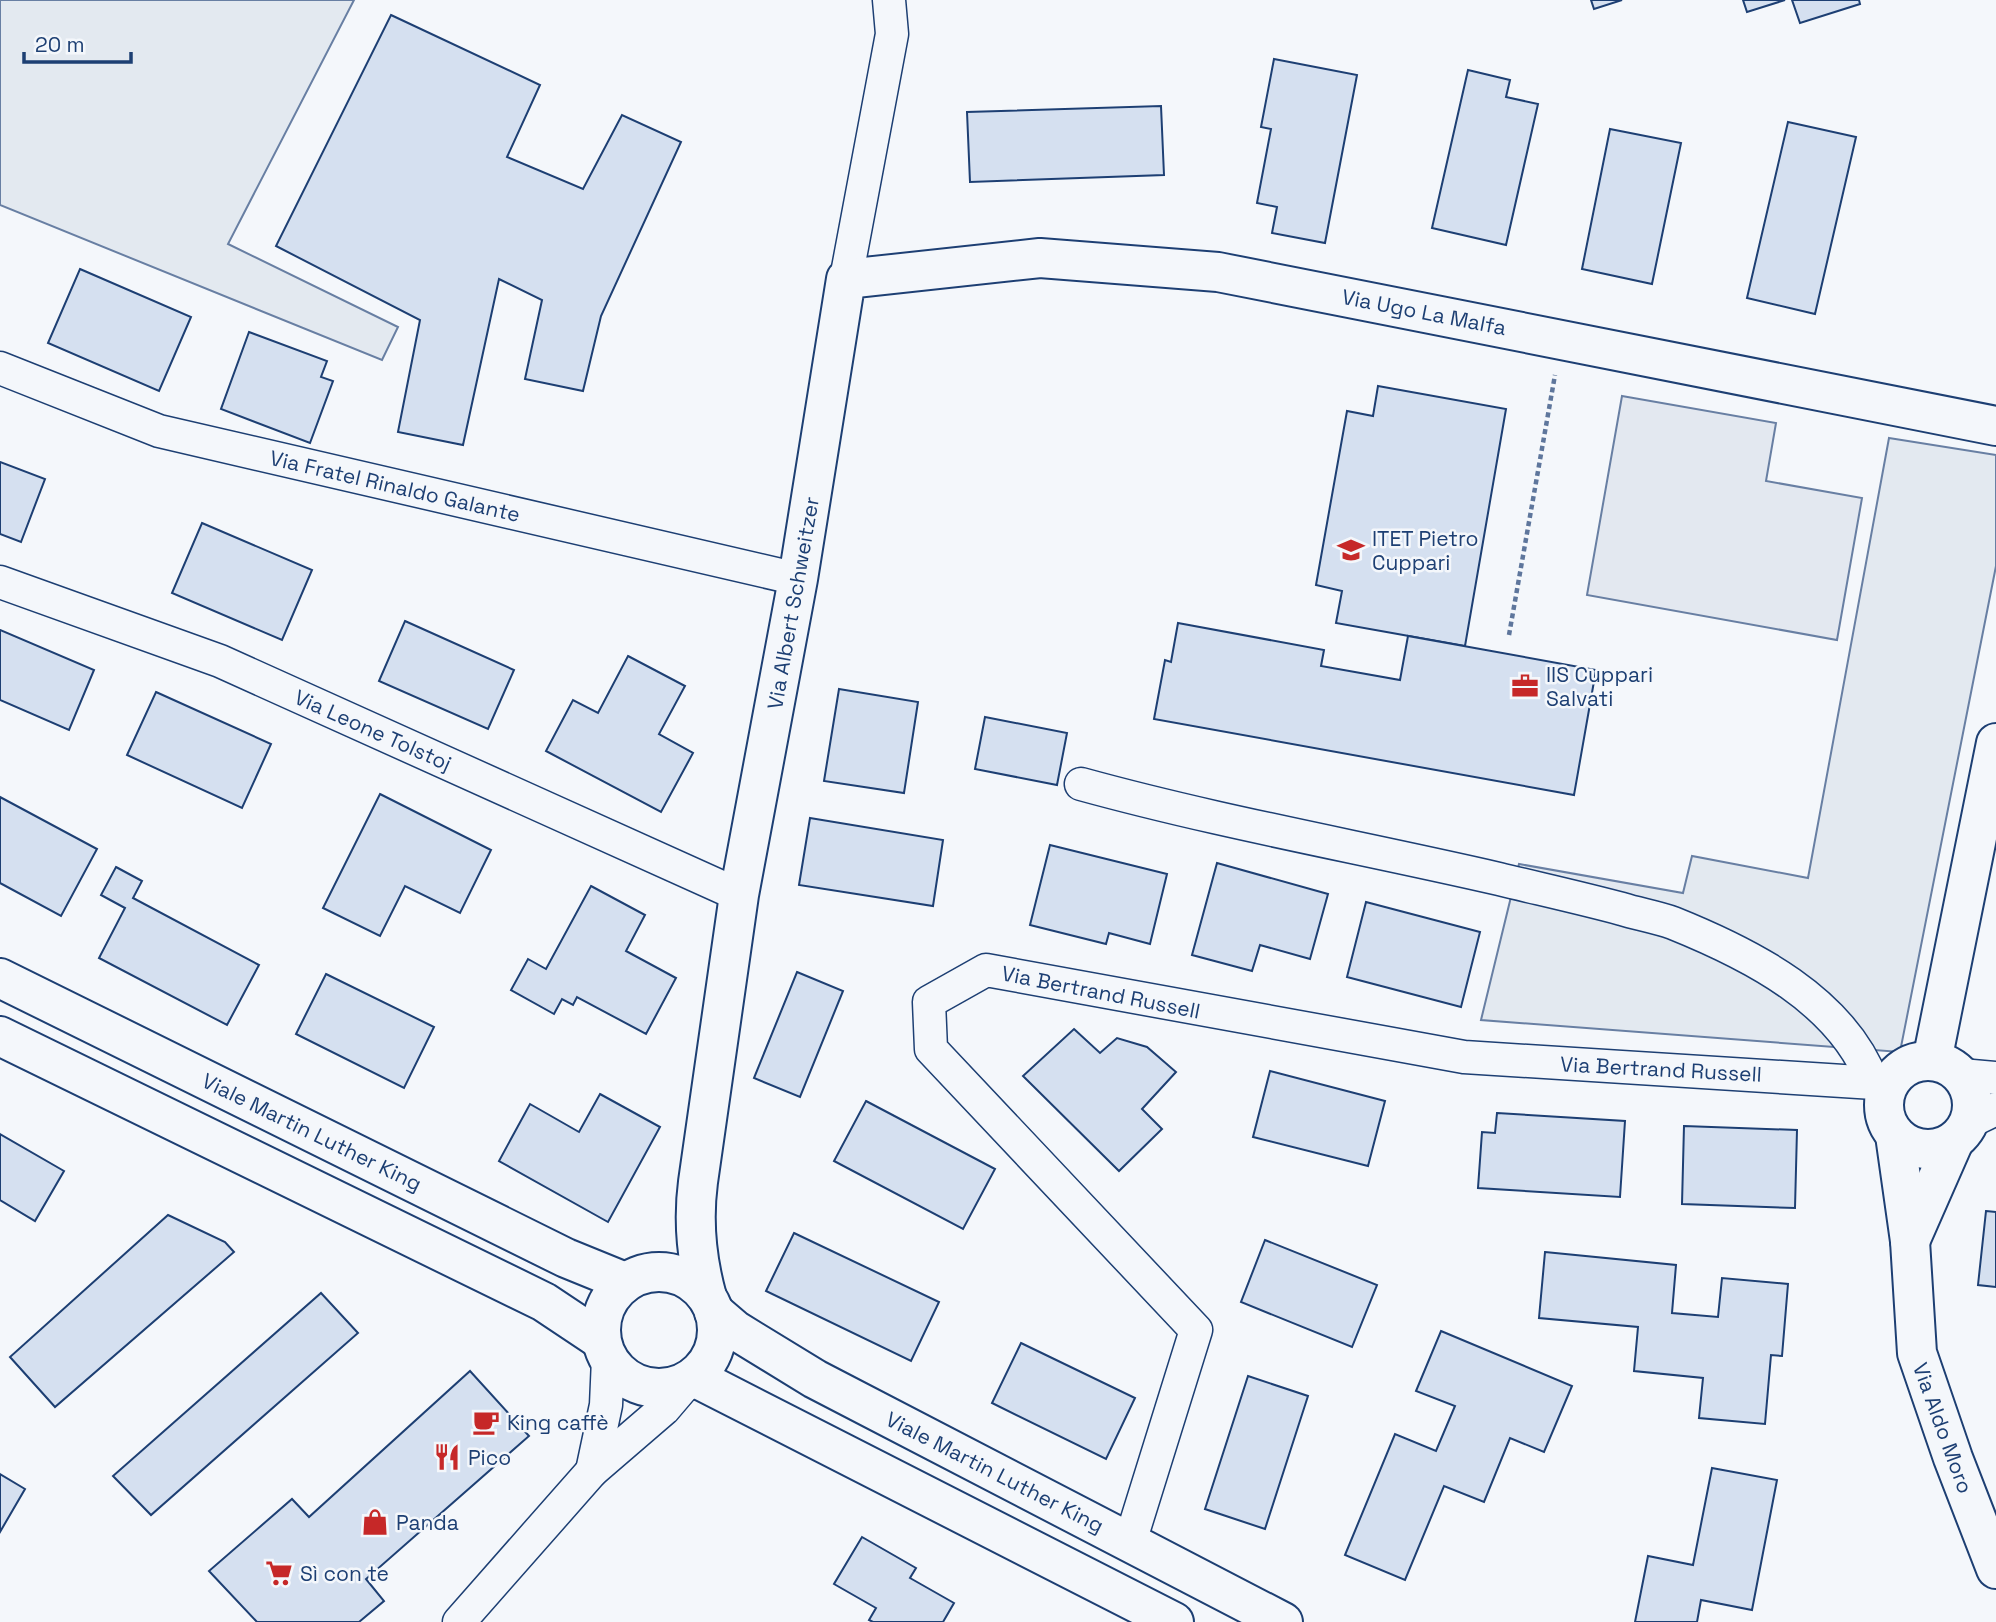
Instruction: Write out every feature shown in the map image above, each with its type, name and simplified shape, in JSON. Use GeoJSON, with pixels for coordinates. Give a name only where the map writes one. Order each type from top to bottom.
{"type":"FeatureCollection","features":[{"type":"Feature","properties":{"kind":"street","name":"Via Albert Schweitzer"},"geometry":{"type":"LineString","coordinates":[[711,1304],[701,1274],[695,1206],[739,895],[799,579],[846,279],[892,34],[889,0]]}},
{"type":"Feature","properties":{"kind":"street","name":"Via Ugo La Malfa"},"geometry":{"type":"LineString","coordinates":[[846,279],[1040,258],[1218,272],[1996,426]]}},
{"type":"Feature","properties":{"kind":"street","name":"Via Fratel Rinaldo Galante"},"geometry":{"type":"LineString","coordinates":[[0,368],[159,431],[799,579]]}},
{"type":"Feature","properties":{"kind":"street","name":"Via Leone Tolstoj"},"geometry":{"type":"LineString","coordinates":[[0,582],[220,661],[739,895]]}},
{"type":"Feature","properties":{"kind":"street"},"geometry":{"type":"LineString","coordinates":[[1082,784],[1164,807],[1369,849],[1671,922],[1745,956],[1793,986],[1830,1016],[1881,1083],[1908,1066],[1920,1062],[1963,1072],[1996,743]]}},
{"type":"Feature","properties":{"kind":"street","name":"Via Bertrand Russell"},"geometry":{"type":"LineString","coordinates":[[1130,1542],[1196,1330],[931,1049],[929,1002],[986,970],[1464,1057],[1881,1083]]}},
{"type":"Feature","properties":{"kind":"street","name":"Viale Martin Luther King"},"geometry":{"type":"LineString","coordinates":[[0,978],[554,1252],[633,1278],[660,1271],[695,1283],[735,1331],[814,1379],[1283,1622]]}},
{"type":"Feature","properties":{"kind":"street"},"geometry":{"type":"LineString","coordinates":[[0,1036],[544,1302],[605,1350],[619,1373],[634,1383],[652,1388],[670,1388],[690,1380],[1174,1622]]}},
{"type":"Feature","properties":{"kind":"street","name":"Via Aldo Moro"},"geometry":{"type":"LineString","coordinates":[[1910,1241],[1973,1124],[1972,1098],[1963,1072]]}},
{"type":"Feature","properties":{"kind":"street","name":"Via Aldo Moro"},"geometry":{"type":"LineString","coordinates":[[1881,1083],[1885,1097],[1884,1110],[1895,1135],[1910,1241],[1917,1353],[1953,1458],[1996,1569]]}},
{"type":"Feature","properties":{"kind":"street"},"geometry":{"type":"LineString","coordinates":[[1895,1135],[1917,1148],[1930,1149],[1943,1147],[1973,1124]]}},
{"type":"Feature","properties":{"kind":"street","name":"Via Albert Schweitzer"},"geometry":{"type":"LineString","coordinates":[[633,1278],[666,1256],[695,1206]]}},
{"type":"Feature","properties":{"kind":"street"},"geometry":{"type":"LineString","coordinates":[[592,1471],[606,1405],[605,1350],[600,1324],[613,1293],[633,1278]]}},
{"type":"Feature","properties":{"kind":"street"},"geometry":{"type":"LineString","coordinates":[[459,1622],[592,1471],[664,1409],[712,1355],[718,1326],[711,1304]]}},
{"type":"Feature","properties":{"kind":"path"},"geometry":{"type":"LineString","coordinates":[[1509,635],[1561,340]]}},
{"type":"Feature","properties":{"kind":"shaded area"},"geometry":{"type":"Polygon","coordinates":[[[0,0],[354,0],[228,244],[398,327],[382,360],[0,205],[0,0]]]}},
{"type":"Feature","properties":{"kind":"shaded area"},"geometry":{"type":"Polygon","coordinates":[[[1622,396],[1776,423],[1766,481],[1862,498],[1837,640],[1587,595],[1622,396]]]}},
{"type":"Feature","properties":{"kind":"shaded area"},"geometry":{"type":"Polygon","coordinates":[[[1889,438],[1996,455],[1996,566],[1900,1052],[1481,1020],[1519,864],[1683,893],[1692,856],[1808,878],[1889,438]]]}},
{"type":"Feature","properties":{"kind":"building"},"geometry":{"type":"Polygon","coordinates":[[[1591,0],[1622,0],[1594,9],[1591,0]]]}},
{"type":"Feature","properties":{"kind":"building"},"geometry":{"type":"Polygon","coordinates":[[[1743,0],[1785,0],[1747,12],[1743,0]]]}},
{"type":"Feature","properties":{"kind":"building"},"geometry":{"type":"Polygon","coordinates":[[[1792,0],[1859,0],[1860,4],[1800,23],[1792,0]]]}},
{"type":"Feature","properties":{"kind":"building"},"geometry":{"type":"Polygon","coordinates":[[[391,15],[540,85],[507,157],[583,189],[622,115],[681,142],[601,316],[583,391],[525,379],[542,300],[499,279],[463,445],[398,432],[420,320],[276,246],[391,15]]]}},
{"type":"Feature","properties":{"kind":"building"},"geometry":{"type":"Polygon","coordinates":[[[1274,59],[1357,75],[1325,243],[1272,233],[1277,207],[1257,203],[1271,129],[1261,127],[1274,59]]]}},
{"type":"Feature","properties":{"kind":"building"},"geometry":{"type":"Polygon","coordinates":[[[1468,70],[1510,80],[1506,97],[1538,104],[1506,245],[1432,228],[1468,70]]]}},
{"type":"Feature","properties":{"kind":"building"},"geometry":{"type":"Polygon","coordinates":[[[1161,106],[1164,175],[970,182],[967,112],[1161,106]]]}},
{"type":"Feature","properties":{"kind":"building"},"geometry":{"type":"Polygon","coordinates":[[[1788,122],[1856,137],[1815,314],[1747,298],[1788,122]]]}},
{"type":"Feature","properties":{"kind":"building"},"geometry":{"type":"Polygon","coordinates":[[[1610,129],[1681,143],[1652,284],[1582,269],[1610,129]]]}},
{"type":"Feature","properties":{"kind":"building"},"geometry":{"type":"Polygon","coordinates":[[[80,269],[191,317],[159,391],[48,343],[80,269]]]}},
{"type":"Feature","properties":{"kind":"building"},"geometry":{"type":"Polygon","coordinates":[[[249,332],[327,361],[321,377],[333,381],[310,443],[221,409],[249,332]]]}},
{"type":"Feature","properties":{"kind":"building"},"geometry":{"type":"Polygon","coordinates":[[[1378,386],[1506,409],[1465,646],[1336,623],[1342,591],[1316,585],[1347,411],[1373,416],[1378,386]]]}},
{"type":"Feature","properties":{"kind":"building"},"geometry":{"type":"Polygon","coordinates":[[[0,462],[45,479],[21,542],[0,534],[0,462]]]}},
{"type":"Feature","properties":{"kind":"building"},"geometry":{"type":"Polygon","coordinates":[[[202,523],[312,570],[282,640],[172,593],[202,523]]]}},
{"type":"Feature","properties":{"kind":"building"},"geometry":{"type":"Polygon","coordinates":[[[405,621],[514,670],[488,729],[379,681],[405,621]]]}},
{"type":"Feature","properties":{"kind":"building"},"geometry":{"type":"Polygon","coordinates":[[[1178,623],[1324,650],[1321,666],[1400,680],[1408,636],[1596,670],[1574,795],[1154,719],[1165,660],[1171,662],[1178,623]]]}},
{"type":"Feature","properties":{"kind":"building"},"geometry":{"type":"Polygon","coordinates":[[[0,630],[94,670],[69,730],[0,700],[0,630]]]}},
{"type":"Feature","properties":{"kind":"building"},"geometry":{"type":"Polygon","coordinates":[[[628,656],[685,686],[659,734],[693,753],[661,812],[546,751],[573,700],[598,713],[628,656]]]}},
{"type":"Feature","properties":{"kind":"building"},"geometry":{"type":"Polygon","coordinates":[[[839,689],[918,702],[904,793],[824,781],[839,689]]]}},
{"type":"Feature","properties":{"kind":"building"},"geometry":{"type":"Polygon","coordinates":[[[156,692],[271,744],[242,808],[127,755],[156,692]]]}},
{"type":"Feature","properties":{"kind":"building"},"geometry":{"type":"Polygon","coordinates":[[[985,717],[1067,733],[1057,785],[975,769],[985,717]]]}},
{"type":"Feature","properties":{"kind":"building"},"geometry":{"type":"Polygon","coordinates":[[[380,794],[491,850],[460,913],[405,886],[380,936],[323,908],[380,794]]]}},
{"type":"Feature","properties":{"kind":"building"},"geometry":{"type":"Polygon","coordinates":[[[0,797],[97,849],[61,916],[0,883],[0,797]]]}},
{"type":"Feature","properties":{"kind":"building"},"geometry":{"type":"Polygon","coordinates":[[[810,818],[943,840],[933,906],[799,885],[810,818]]]}},
{"type":"Feature","properties":{"kind":"building"},"geometry":{"type":"Polygon","coordinates":[[[1050,845],[1167,874],[1150,944],[1109,933],[1106,944],[1030,925],[1050,845]]]}},
{"type":"Feature","properties":{"kind":"building"},"geometry":{"type":"Polygon","coordinates":[[[1217,863],[1328,894],[1310,959],[1260,945],[1252,971],[1192,955],[1217,863]]]}},
{"type":"Feature","properties":{"kind":"building"},"geometry":{"type":"Polygon","coordinates":[[[116,867],[142,881],[133,898],[259,965],[227,1025],[99,958],[125,908],[101,895],[116,867]]]}},
{"type":"Feature","properties":{"kind":"building"},"geometry":{"type":"Polygon","coordinates":[[[591,886],[645,915],[626,951],[676,978],[646,1034],[577,997],[573,1005],[562,999],[554,1014],[511,990],[528,959],[546,969],[591,886]]]}},
{"type":"Feature","properties":{"kind":"building"},"geometry":{"type":"Polygon","coordinates":[[[1366,902],[1480,932],[1461,1007],[1347,977],[1366,902]]]}},
{"type":"Feature","properties":{"kind":"building"},"geometry":{"type":"Polygon","coordinates":[[[797,972],[843,991],[800,1097],[754,1078],[797,972]]]}},
{"type":"Feature","properties":{"kind":"building"},"geometry":{"type":"Polygon","coordinates":[[[326,974],[434,1027],[404,1088],[296,1034],[326,974]]]}},
{"type":"Feature","properties":{"kind":"building"},"geometry":{"type":"Polygon","coordinates":[[[1074,1029],[1100,1053],[1117,1038],[1147,1047],[1176,1072],[1142,1109],[1162,1129],[1119,1171],[1023,1076],[1074,1029]]]}},
{"type":"Feature","properties":{"kind":"building"},"geometry":{"type":"Polygon","coordinates":[[[1270,1071],[1385,1101],[1368,1166],[1253,1137],[1270,1071]]]}},
{"type":"Feature","properties":{"kind":"building"},"geometry":{"type":"Polygon","coordinates":[[[600,1094],[660,1127],[608,1222],[499,1161],[530,1104],[579,1132],[600,1094]]]}},
{"type":"Feature","properties":{"kind":"building"},"geometry":{"type":"Polygon","coordinates":[[[866,1101],[995,1169],[963,1229],[834,1161],[866,1101]]]}},
{"type":"Feature","properties":{"kind":"building"},"geometry":{"type":"Polygon","coordinates":[[[1497,1113],[1625,1121],[1620,1197],[1478,1188],[1482,1132],[1495,1133],[1497,1113]]]}},
{"type":"Feature","properties":{"kind":"building"},"geometry":{"type":"Polygon","coordinates":[[[1684,1126],[1797,1130],[1795,1208],[1682,1204],[1684,1126]]]}},
{"type":"Feature","properties":{"kind":"building"},"geometry":{"type":"Polygon","coordinates":[[[0,1134],[64,1171],[35,1221],[0,1200],[0,1134]]]}},
{"type":"Feature","properties":{"kind":"building"},"geometry":{"type":"Polygon","coordinates":[[[1986,1211],[1996,1212],[1996,1287],[1978,1285],[1986,1211]]]}},
{"type":"Feature","properties":{"kind":"building"},"geometry":{"type":"Polygon","coordinates":[[[168,1215],[225,1242],[234,1252],[55,1407],[10,1357],[168,1215]]]}},
{"type":"Feature","properties":{"kind":"building"},"geometry":{"type":"Polygon","coordinates":[[[794,1233],[939,1302],[911,1361],[766,1291],[794,1233]]]}},
{"type":"Feature","properties":{"kind":"building"},"geometry":{"type":"Polygon","coordinates":[[[1265,1240],[1377,1285],[1352,1347],[1241,1302],[1265,1240]]]}},
{"type":"Feature","properties":{"kind":"building"},"geometry":{"type":"Polygon","coordinates":[[[1545,1252],[1676,1265],[1672,1313],[1718,1317],[1722,1278],[1788,1284],[1782,1356],[1771,1355],[1765,1424],[1699,1418],[1703,1378],[1634,1371],[1638,1327],[1539,1318],[1545,1252]]]}},
{"type":"Feature","properties":{"kind":"building"},"geometry":{"type":"Polygon","coordinates":[[[321,1293],[358,1333],[151,1515],[113,1476],[321,1293]]]}},
{"type":"Feature","properties":{"kind":"building"},"geometry":{"type":"Polygon","coordinates":[[[1441,1331],[1572,1386],[1544,1452],[1510,1438],[1484,1502],[1444,1486],[1405,1580],[1345,1555],[1395,1434],[1436,1451],[1455,1406],[1416,1391],[1441,1331]]]}},
{"type":"Feature","properties":{"kind":"building"},"geometry":{"type":"Polygon","coordinates":[[[1021,1343],[1135,1398],[1106,1459],[992,1403],[1021,1343]]]}},
{"type":"Feature","properties":{"kind":"building"},"geometry":{"type":"Polygon","coordinates":[[[470,1371],[529,1436],[366,1579],[384,1601],[359,1622],[257,1622],[209,1571],[292,1499],[309,1517],[470,1371]]]}},
{"type":"Feature","properties":{"kind":"building"},"geometry":{"type":"Polygon","coordinates":[[[1248,1376],[1308,1396],[1265,1529],[1205,1509],[1248,1376]]]}},
{"type":"Feature","properties":{"kind":"building"},"geometry":{"type":"Polygon","coordinates":[[[1712,1468],[1777,1480],[1752,1610],[1701,1600],[1697,1622],[1635,1622],[1648,1556],[1693,1565],[1712,1468]]]}},
{"type":"Feature","properties":{"kind":"building"},"geometry":{"type":"Polygon","coordinates":[[[0,1474],[25,1489],[0,1532],[0,1474]]]}},
{"type":"Feature","properties":{"kind":"building"},"geometry":{"type":"Polygon","coordinates":[[[862,1537],[916,1568],[910,1578],[954,1603],[943,1622],[873,1622],[869,1620],[876,1608],[834,1584],[862,1537]]]}},
{"type":"Feature","properties":{"kind":"place","name":"ITET Pietro Cuppari"},"geometry":{"type":"Point","coordinates":[1351,550]}},
{"type":"Feature","properties":{"kind":"place","name":"IIS Cuppari Salvati"},"geometry":{"type":"Point","coordinates":[1525,686]}},
{"type":"Feature","properties":{"kind":"place","name":"King caffè"},"geometry":{"type":"Point","coordinates":[486,1422]}},
{"type":"Feature","properties":{"kind":"place","name":"Pico"},"geometry":{"type":"Point","coordinates":[447,1457]}},
{"type":"Feature","properties":{"kind":"place","name":"Panda"},"geometry":{"type":"Point","coordinates":[375,1522]}},
{"type":"Feature","properties":{"kind":"place","name":"Sì con te"},"geometry":{"type":"Point","coordinates":[279,1573]}}]}
